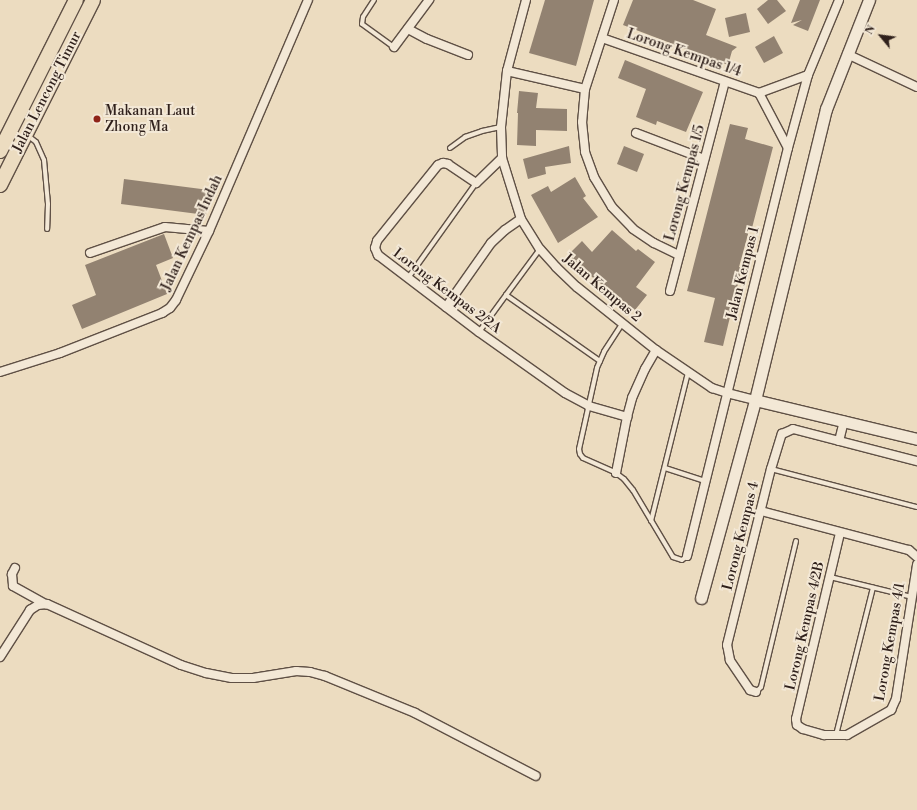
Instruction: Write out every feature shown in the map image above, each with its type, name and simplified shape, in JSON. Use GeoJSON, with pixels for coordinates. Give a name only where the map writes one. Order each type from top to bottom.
{"type":"FeatureCollection","features":[{"type":"Feature","properties":{"kind":"highway","name":"Jalan Lencong Timur"},"geometry":{"type":"LineString","coordinates":[[0,151],[76,0]]}},
{"type":"Feature","properties":{"kind":"highway","name":"Jalan Lencong Timur"},"geometry":{"type":"LineString","coordinates":[[0,184],[93,0]]}},
{"type":"Feature","properties":{"kind":"street","name":"Jalan Kempas Indah"},"geometry":{"type":"LineString","coordinates":[[0,372],[60,353],[162,313],[170,308],[176,300],[209,231],[308,0]]}},
{"type":"Feature","properties":{"kind":"street"},"geometry":{"type":"LineString","coordinates":[[394,47],[429,0]]}},
{"type":"Feature","properties":{"kind":"street","name":"Jalan Kempas 2"},"geometry":{"type":"LineString","coordinates":[[526,0],[507,71],[500,127],[502,158],[521,218],[540,250],[577,287],[622,324],[688,373],[712,388],[755,400]]}},
{"type":"Feature","properties":{"kind":"street"},"geometry":{"type":"LineString","coordinates":[[614,0],[586,89],[582,122],[586,152],[594,177],[612,207],[633,228],[654,244],[679,255]]}},
{"type":"Feature","properties":{"kind":"street","name":"Jalan Kempas 1"},"geometry":{"type":"LineString","coordinates":[[687,556],[788,148],[808,75],[839,0]]}},
{"type":"Feature","properties":{"kind":"street"},"geometry":{"type":"LineString","coordinates":[[702,598],[755,400],[826,109],[868,0]]}},
{"type":"Feature","properties":{"kind":"street"},"geometry":{"type":"LineString","coordinates":[[408,29],[427,39],[468,55]]}},
{"type":"Feature","properties":{"kind":"street","name":"Lorong Kempas 1/4"},"geometry":{"type":"LineString","coordinates":[[602,38],[759,93]]}},
{"type":"Feature","properties":{"kind":"street"},"geometry":{"type":"LineString","coordinates":[[847,54],[917,87]]}},
{"type":"Feature","properties":{"kind":"street"},"geometry":{"type":"LineString","coordinates":[[507,71],[586,89]]}},
{"type":"Feature","properties":{"kind":"street"},"geometry":{"type":"LineString","coordinates":[[788,148],[759,93],[808,75]]}},
{"type":"Feature","properties":{"kind":"street","name":"Lorong Kempas 1/5"},"geometry":{"type":"LineString","coordinates":[[670,291],[725,82]]}},
{"type":"Feature","properties":{"kind":"street"},"geometry":{"type":"LineString","coordinates":[[636,134],[704,159]]}},
{"type":"Feature","properties":{"kind":"street"},"geometry":{"type":"LineString","coordinates":[[476,183],[502,158]]}},
{"type":"Feature","properties":{"kind":"street","name":"Lorong Kempas 2/2A"},"geometry":{"type":"LineString","coordinates":[[476,183],[448,164],[443,163],[438,165],[377,241],[375,248],[378,255],[479,332],[565,393],[589,406],[627,417]]}},
{"type":"Feature","properties":{"kind":"street"},"geometry":{"type":"LineString","coordinates":[[446,307],[492,243],[505,230],[521,218]]}},
{"type":"Feature","properties":{"kind":"street"},"geometry":{"type":"LineString","coordinates":[[90,253],[165,227],[209,231]]}},
{"type":"Feature","properties":{"kind":"street"},"geometry":{"type":"LineString","coordinates":[[616,473],[627,417],[638,383],[656,350]]}},
{"type":"Feature","properties":{"kind":"street"},"geometry":{"type":"LineString","coordinates":[[755,400],[917,438]]}},
{"type":"Feature","properties":{"kind":"street"},"geometry":{"type":"LineString","coordinates":[[839,441],[844,421]]}},
{"type":"Feature","properties":{"kind":"street","name":"Lorong Kempas 4"},"geometry":{"type":"LineString","coordinates":[[756,692],[752,692],[748,688],[730,660],[726,649],[780,437],[789,430],[793,430],[917,461]]}},
{"type":"Feature","properties":{"kind":"street"},"geometry":{"type":"LineString","coordinates":[[761,511],[909,550],[917,557]]}},
{"type":"Feature","properties":{"kind":"street","name":"Lorong Kempas 4/2B"},"geometry":{"type":"LineString","coordinates":[[836,736],[816,733],[803,729],[797,725],[796,719],[840,533]]}},
{"type":"Feature","properties":{"kind":"street","name":"Lorong Kempas 4/1"},"geometry":{"type":"LineString","coordinates":[[836,736],[847,735],[891,710],[896,699],[917,565]]}},
{"type":"Feature","properties":{"kind":"street"},"geometry":{"type":"LineString","coordinates":[[15,568],[12,574],[13,586],[47,604],[181,665],[206,673],[232,678],[253,678],[296,671],[310,672],[325,676],[416,713],[536,776]]}},
{"type":"Feature","properties":{"kind":"street"},"geometry":{"type":"LineString","coordinates":[[0,657],[30,610],[38,605],[47,604]]}},
{"type":"Feature","properties":{"kind":"lane"},"geometry":{"type":"LineString","coordinates":[[374,0],[362,17],[362,24],[390,46],[394,47]]}},
{"type":"Feature","properties":{"kind":"lane"},"geometry":{"type":"LineString","coordinates":[[450,148],[465,137],[500,127]]}},
{"type":"Feature","properties":{"kind":"lane"},"geometry":{"type":"LineString","coordinates":[[26,134],[36,142],[44,160],[48,204],[47,229]]}},
{"type":"Feature","properties":{"kind":"lane"},"geometry":{"type":"LineString","coordinates":[[408,279],[476,183]]}},
{"type":"Feature","properties":{"kind":"lane"},"geometry":{"type":"LineString","coordinates":[[479,332],[540,250]]}},
{"type":"Feature","properties":{"kind":"lane"},"geometry":{"type":"LineString","coordinates":[[506,295],[600,361]]}},
{"type":"Feature","properties":{"kind":"lane"},"geometry":{"type":"LineString","coordinates":[[622,324],[600,361],[579,449],[580,454],[584,458],[616,473],[633,490],[673,557],[682,560],[687,556]]}},
{"type":"Feature","properties":{"kind":"lane"},"geometry":{"type":"LineString","coordinates":[[651,521],[688,373]]}},
{"type":"Feature","properties":{"kind":"lane"},"geometry":{"type":"LineString","coordinates":[[665,468],[705,481]]}},
{"type":"Feature","properties":{"kind":"lane"},"geometry":{"type":"LineString","coordinates":[[772,469],[917,507]]}},
{"type":"Feature","properties":{"kind":"lane"},"geometry":{"type":"LineString","coordinates":[[756,692],[761,686],[796,541]]}},
{"type":"Feature","properties":{"kind":"lane"},"geometry":{"type":"LineString","coordinates":[[830,577],[912,597]]}},
{"type":"Feature","properties":{"kind":"lane"},"geometry":{"type":"LineString","coordinates":[[836,736],[873,588]]}},
{"type":"Feature","properties":{"kind":"building"},"geometry":{"type":"Polygon","coordinates":[[[545,0],[594,0],[576,66],[529,53],[545,0]]]}},
{"type":"Feature","properties":{"kind":"building"},"geometry":{"type":"Polygon","coordinates":[[[633,0],[693,0],[716,9],[706,35],[737,47],[732,51],[728,65],[623,25],[633,0]]]}},
{"type":"Feature","properties":{"kind":"building"},"geometry":{"type":"Polygon","coordinates":[[[768,0],[777,0],[786,11],[768,24],[757,9],[768,0]]]}},
{"type":"Feature","properties":{"kind":"building"},"geometry":{"type":"Polygon","coordinates":[[[800,0],[820,0],[808,31],[793,25],[802,20],[791,23],[800,0]]]}},
{"type":"Feature","properties":{"kind":"building"},"geometry":{"type":"Polygon","coordinates":[[[746,13],[750,32],[729,37],[725,18],[746,13]]]}},
{"type":"Feature","properties":{"kind":"building"},"geometry":{"type":"Polygon","coordinates":[[[774,36],[783,53],[764,63],[755,47],[774,36]]]}},
{"type":"Feature","properties":{"kind":"building"},"geometry":{"type":"Polygon","coordinates":[[[625,60],[703,92],[686,132],[657,121],[656,125],[636,117],[646,89],[618,78],[625,60]]]}},
{"type":"Feature","properties":{"kind":"building"},"geometry":{"type":"Polygon","coordinates":[[[519,91],[538,93],[536,108],[567,109],[567,131],[536,130],[536,146],[517,145],[519,91]]]}},
{"type":"Feature","properties":{"kind":"building"},"geometry":{"type":"Polygon","coordinates":[[[730,124],[748,128],[745,139],[773,147],[752,228],[750,227],[739,267],[742,267],[723,346],[704,342],[715,298],[687,291],[730,124]]]}},
{"type":"Feature","properties":{"kind":"building"},"geometry":{"type":"Polygon","coordinates":[[[569,146],[571,163],[545,167],[546,174],[528,179],[523,159],[569,146]]]}},
{"type":"Feature","properties":{"kind":"building"},"geometry":{"type":"Polygon","coordinates":[[[624,146],[644,154],[637,172],[617,164],[624,146]]]}},
{"type":"Feature","properties":{"kind":"building"},"geometry":{"type":"Polygon","coordinates":[[[575,177],[586,196],[583,198],[598,217],[558,243],[531,195],[548,186],[551,192],[575,177]]]}},
{"type":"Feature","properties":{"kind":"building"},"geometry":{"type":"Polygon","coordinates":[[[124,179],[209,190],[206,215],[121,204],[124,179]]]}},
{"type":"Feature","properties":{"kind":"building"},"geometry":{"type":"Polygon","coordinates":[[[612,230],[636,251],[638,249],[655,262],[636,287],[647,295],[635,310],[583,270],[568,255],[582,241],[592,252],[612,230]]]}},
{"type":"Feature","properties":{"kind":"building"},"geometry":{"type":"Polygon","coordinates":[[[164,234],[173,258],[156,265],[167,294],[82,329],[72,305],[96,295],[85,265],[164,234]]]}},
{"type":"Feature","properties":{"kind":"place","name":"Makanan Laut Zhong Ma"},"geometry":{"type":"Point","coordinates":[97,119]}}]}
